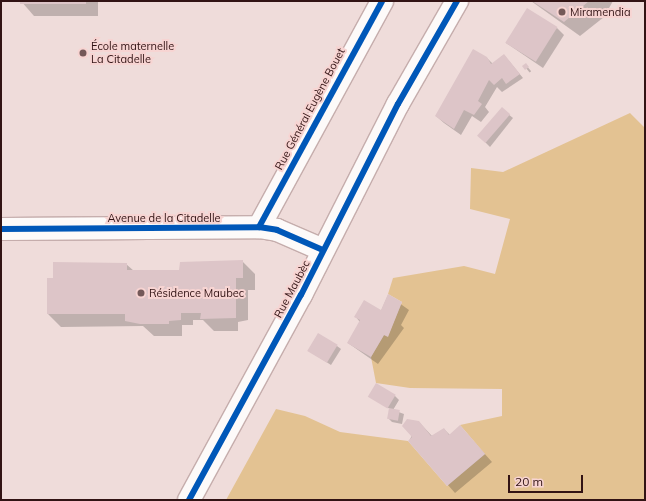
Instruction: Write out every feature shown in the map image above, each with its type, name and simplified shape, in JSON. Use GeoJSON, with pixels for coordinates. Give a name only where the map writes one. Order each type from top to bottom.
{"type":"FeatureCollection","features":[{"type":"Feature","properties":{"kind":"street","name":"Rue Général Eugène Bouet"},"geometry":{"type":"LineString","coordinates":[[259,227],[382,1]]}},
{"type":"Feature","properties":{"kind":"street","name":"Rue Maubèc"},"geometry":{"type":"LineString","coordinates":[[189,500],[323,250],[398,104],[457,1]]}},
{"type":"Feature","properties":{"kind":"street","name":"Avenue de la Citadelle"},"geometry":{"type":"LineString","coordinates":[[1,229],[259,227],[277,230],[323,250]]}},
{"type":"Feature","properties":{"kind":"shaded area"},"geometry":{"type":"Polygon","coordinates":[[[630,113],[645,128],[645,500],[226,500],[276,409],[305,416],[340,432],[408,441],[447,486],[485,454],[460,425],[502,416],[502,389],[410,388],[376,383],[371,357],[384,335],[388,336],[402,302],[388,294],[393,278],[464,266],[495,274],[510,219],[470,209],[471,168],[503,172],[630,113]]]}},
{"type":"Feature","properties":{"kind":"building"},"geometry":{"type":"Polygon","coordinates":[[[20,1],[86,1],[86,4],[20,4],[20,1]]]}},
{"type":"Feature","properties":{"kind":"building","name":"Miramendia"},"geometry":{"type":"Polygon","coordinates":[[[532,1],[589,1],[564,22],[532,1]]]}},
{"type":"Feature","properties":{"kind":"building"},"geometry":{"type":"Polygon","coordinates":[[[527,8],[558,27],[536,62],[505,43],[527,8]]]}},
{"type":"Feature","properties":{"kind":"building"},"geometry":{"type":"Polygon","coordinates":[[[473,49],[487,57],[491,64],[504,54],[520,74],[506,84],[502,78],[494,85],[489,80],[478,101],[482,104],[474,115],[464,110],[454,129],[435,116],[473,49]]]}},
{"type":"Feature","properties":{"kind":"building"},"geometry":{"type":"Polygon","coordinates":[[[526,63],[529,67],[525,70],[522,66],[526,63]]]}},
{"type":"Feature","properties":{"kind":"building"},"geometry":{"type":"Polygon","coordinates":[[[502,107],[510,114],[485,143],[477,136],[502,107]]]}},
{"type":"Feature","properties":{"kind":"building","name":"Résidence Maubec"},"geometry":{"type":"Polygon","coordinates":[[[243,260],[243,278],[236,278],[236,318],[200,319],[201,313],[181,313],[181,320],[169,321],[169,324],[140,324],[125,321],[125,314],[47,314],[47,278],[53,278],[53,262],[127,263],[127,270],[179,270],[180,262],[243,260]]]}},
{"type":"Feature","properties":{"kind":"building"},"geometry":{"type":"Polygon","coordinates":[[[388,294],[402,302],[388,337],[384,335],[371,357],[347,343],[360,320],[354,317],[364,300],[381,310],[388,294]]]}},
{"type":"Feature","properties":{"kind":"building"},"geometry":{"type":"Polygon","coordinates":[[[318,333],[338,345],[327,363],[307,351],[318,333]]]}},
{"type":"Feature","properties":{"kind":"building"},"geometry":{"type":"Polygon","coordinates":[[[376,383],[396,395],[387,409],[368,397],[376,383]]]}},
{"type":"Feature","properties":{"kind":"building"},"geometry":{"type":"Polygon","coordinates":[[[389,408],[400,410],[398,421],[387,419],[389,408]]]}},
{"type":"Feature","properties":{"kind":"building"},"geometry":{"type":"Polygon","coordinates":[[[407,419],[419,421],[431,436],[444,428],[449,435],[460,425],[485,454],[447,486],[408,441],[412,437],[402,426],[407,419]]]}},
{"type":"Feature","properties":{"kind":"cycle path"},"geometry":{"type":"LineString","coordinates":[[259,227],[382,1]]}},
{"type":"Feature","properties":{"kind":"cycle path"},"geometry":{"type":"LineString","coordinates":[[189,500],[301,295],[398,104],[457,1]]}},
{"type":"Feature","properties":{"kind":"cycle path"},"geometry":{"type":"LineString","coordinates":[[1,229],[259,227],[277,230],[323,250]]}},
{"type":"Feature","properties":{"kind":"place","name":"Miramendia"},"geometry":{"type":"Point","coordinates":[562,12]}},
{"type":"Feature","properties":{"kind":"place","name":"École maternelle La Citadelle"},"geometry":{"type":"Point","coordinates":[83,53]}},
{"type":"Feature","properties":{"kind":"place","name":"Résidence Maubec"},"geometry":{"type":"Point","coordinates":[141,293]}}]}
